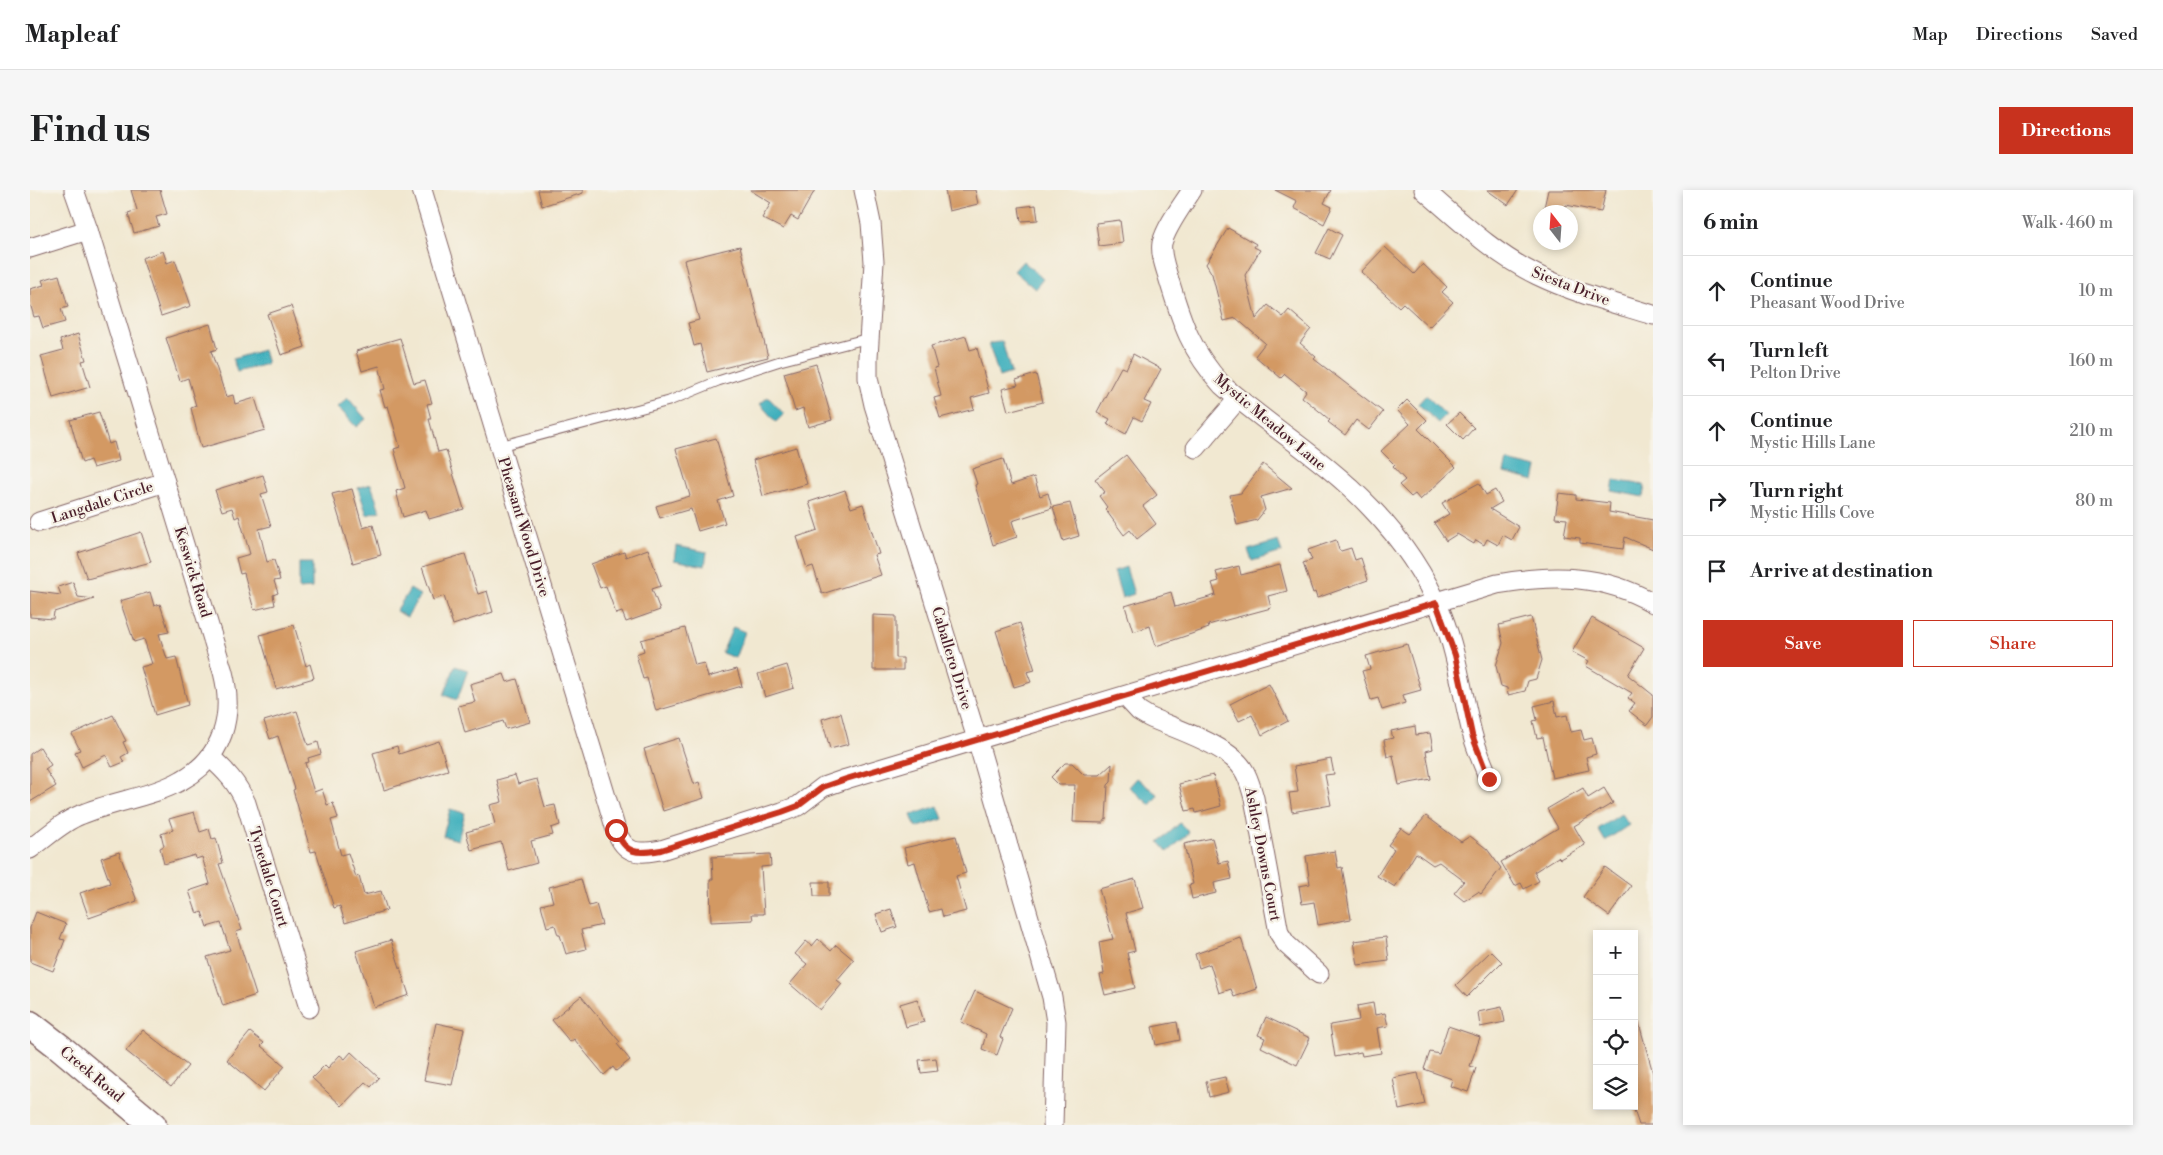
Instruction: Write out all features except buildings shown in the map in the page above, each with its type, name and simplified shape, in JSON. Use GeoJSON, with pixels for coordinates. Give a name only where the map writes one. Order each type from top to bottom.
{"type":"FeatureCollection","features":[{"type":"Feature","properties":{"kind":"street","name":"Keswick Road"},"geometry":{"type":"LineString","coordinates":[[30,849],[79,815],[181,781],[198,770],[210,756],[221,738],[228,714],[228,692],[88,230],[74,190]]}},
{"type":"Feature","properties":{"kind":"street","name":"Pheasant Wood Drive"},"geometry":{"type":"LineString","coordinates":[[422,190],[616,830],[625,846],[632,851],[641,853],[661,850],[798,806],[823,787],[976,739]]}},
{"type":"Feature","properties":{"kind":"street","name":"Caballero Drive"},"geometry":{"type":"LineString","coordinates":[[864,190],[871,223],[874,262],[868,378],[874,405],[976,739],[1052,997],[1056,1022],[1053,1125]]}},
{"type":"Feature","properties":{"kind":"street","name":"Mystic Meadow Lane"},"geometry":{"type":"LineString","coordinates":[[1192,190],[1164,237],[1162,256],[1188,338],[1209,370],[1238,399],[1331,472],[1370,507],[1403,546],[1436,603],[1455,655],[1472,735],[1489,779]]}},
{"type":"Feature","properties":{"kind":"street","name":"Siesta Drive"},"geometry":{"type":"LineString","coordinates":[[1424,190],[1481,240],[1537,275],[1572,290],[1653,315]]}},
{"type":"Feature","properties":{"kind":"street"},"geometry":{"type":"LineString","coordinates":[[30,248],[88,230]]}},
{"type":"Feature","properties":{"kind":"street"},"geometry":{"type":"LineString","coordinates":[[1196,448],[1238,399]]}},
{"type":"Feature","properties":{"kind":"street","name":"Langdale Circle"},"geometry":{"type":"LineString","coordinates":[[39,522],[165,482]]}},
{"type":"Feature","properties":{"kind":"street"},"geometry":{"type":"LineString","coordinates":[[976,739],[1497,584],[1535,577],[1572,578],[1610,584],[1653,603]]}},
{"type":"Feature","properties":{"kind":"street","name":"Ashley Downs Court"},"geometry":{"type":"LineString","coordinates":[[1125,696],[1139,711],[1148,717],[1221,749],[1234,758],[1243,769],[1254,798],[1279,934],[1286,944],[1319,974]]}},
{"type":"Feature","properties":{"kind":"street","name":"Tynedale Court"},"geometry":{"type":"LineString","coordinates":[[210,756],[238,785],[246,802],[309,1008]]}},
{"type":"Feature","properties":{"kind":"street","name":"Creek Road"},"geometry":{"type":"LineString","coordinates":[[30,1024],[62,1048],[153,1125]]}},
{"type":"Feature","properties":{"kind":"lane"},"geometry":{"type":"LineString","coordinates":[[500,446],[669,401],[780,361],[869,338]]}},
{"type":"Feature","properties":{"kind":"water"},"geometry":{"type":"Polygon","coordinates":[[[1023,261],[1043,279],[1035,289],[1014,271],[1023,261]]]}},
{"type":"Feature","properties":{"kind":"water"},"geometry":{"type":"Polygon","coordinates":[[[1002,341],[1011,373],[999,377],[989,344],[1002,341]]]}},
{"type":"Feature","properties":{"kind":"water"},"geometry":{"type":"Polygon","coordinates":[[[263,350],[267,364],[237,372],[233,359],[263,350]]]}},
{"type":"Feature","properties":{"kind":"water"},"geometry":{"type":"Polygon","coordinates":[[[1426,395],[1446,415],[1438,423],[1418,404],[1426,395]]]}},
{"type":"Feature","properties":{"kind":"water"},"geometry":{"type":"Polygon","coordinates":[[[768,397],[784,414],[776,422],[760,404],[768,397]]]}},
{"type":"Feature","properties":{"kind":"water"},"geometry":{"type":"Polygon","coordinates":[[[348,398],[366,419],[356,427],[338,407],[348,398]]]}},
{"type":"Feature","properties":{"kind":"water"},"geometry":{"type":"Polygon","coordinates":[[[1507,461],[1537,468],[1534,481],[1504,473],[1507,461]]]}},
{"type":"Feature","properties":{"kind":"water"},"geometry":{"type":"Polygon","coordinates":[[[1614,480],[1645,485],[1643,497],[1612,491],[1614,480]]]}},
{"type":"Feature","properties":{"kind":"water"},"geometry":{"type":"Polygon","coordinates":[[[371,484],[380,511],[367,515],[358,488],[371,484]]]}},
{"type":"Feature","properties":{"kind":"water"},"geometry":{"type":"Polygon","coordinates":[[[1278,541],[1282,552],[1252,561],[1248,550],[1278,541]]]}},
{"type":"Feature","properties":{"kind":"water"},"geometry":{"type":"Polygon","coordinates":[[[676,546],[707,552],[705,566],[674,560],[676,546]]]}},
{"type":"Feature","properties":{"kind":"water"},"geometry":{"type":"Polygon","coordinates":[[[299,563],[312,563],[312,588],[299,589],[299,563]]]}},
{"type":"Feature","properties":{"kind":"water"},"geometry":{"type":"Polygon","coordinates":[[[1126,567],[1134,594],[1122,598],[1114,571],[1126,567]]]}},
{"type":"Feature","properties":{"kind":"water"},"geometry":{"type":"Polygon","coordinates":[[[410,589],[420,595],[407,617],[396,611],[410,589]]]}},
{"type":"Feature","properties":{"kind":"water"},"geometry":{"type":"Polygon","coordinates":[[[733,627],[745,632],[735,658],[722,653],[733,627]]]}},
{"type":"Feature","properties":{"kind":"water"},"geometry":{"type":"Polygon","coordinates":[[[455,666],[468,670],[457,700],[444,695],[455,666]]]}},
{"type":"Feature","properties":{"kind":"water"},"geometry":{"type":"Polygon","coordinates":[[[1137,778],[1158,795],[1150,805],[1129,787],[1137,778]]]}},
{"type":"Feature","properties":{"kind":"water"},"geometry":{"type":"Polygon","coordinates":[[[938,806],[943,819],[916,828],[911,815],[938,806]]]}},
{"type":"Feature","properties":{"kind":"water"},"geometry":{"type":"Polygon","coordinates":[[[450,809],[465,813],[458,840],[443,836],[450,809]]]}},
{"type":"Feature","properties":{"kind":"water"},"geometry":{"type":"Polygon","coordinates":[[[1621,814],[1629,825],[1605,841],[1598,829],[1621,814]]]}},
{"type":"Feature","properties":{"kind":"water"},"geometry":{"type":"Polygon","coordinates":[[[1180,823],[1189,833],[1168,852],[1159,842],[1180,823]]]}},
{"type":"Feature","properties":{"kind":"route"},"geometry":{"type":"LineString","coordinates":[[616,830],[625,846],[632,851],[641,853],[661,850],[798,806],[823,787],[846,779],[1436,603],[1455,655],[1472,735],[1489,779]]}}]}
